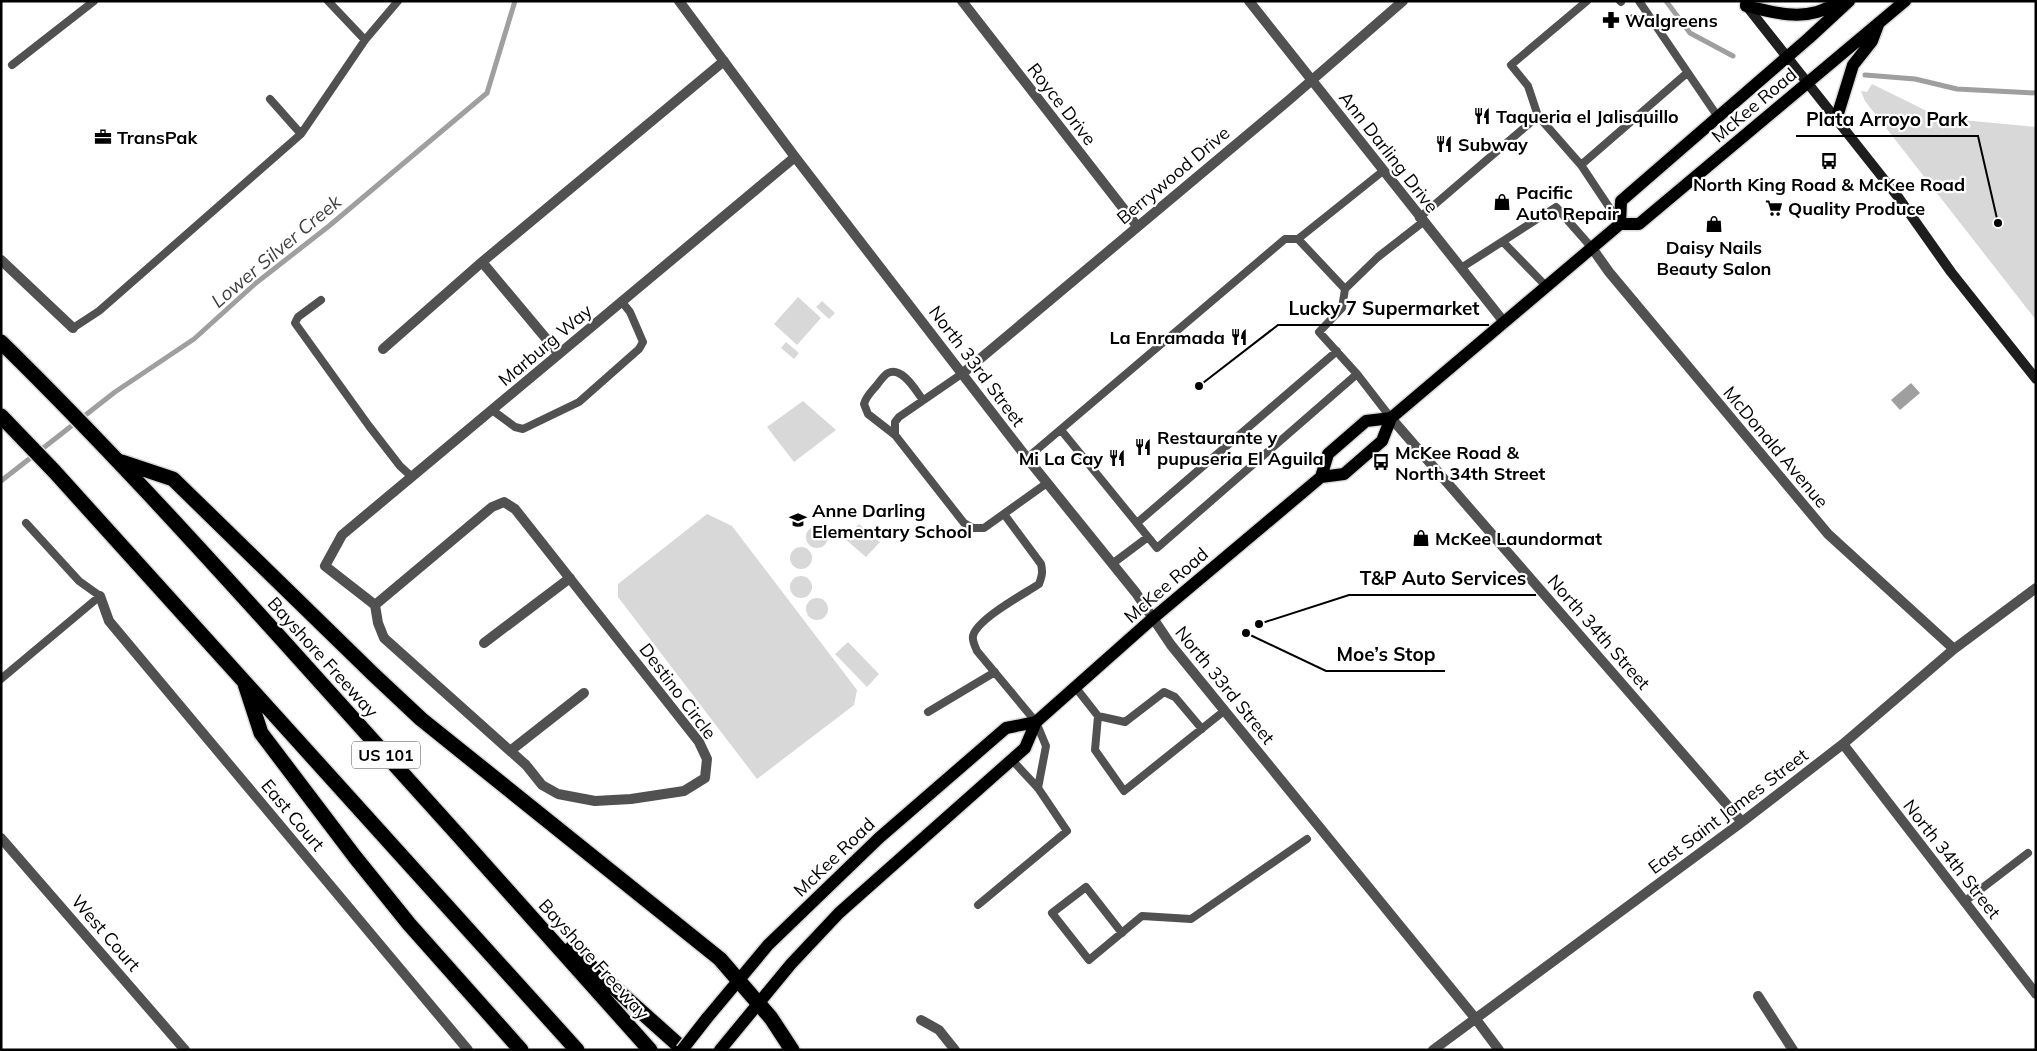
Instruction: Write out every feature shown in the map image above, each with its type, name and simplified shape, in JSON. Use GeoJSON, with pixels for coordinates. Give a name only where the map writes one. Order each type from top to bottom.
{"type":"FeatureCollection","features":[{"type":"Feature","properties":{"kind":"highway","name":"Bayshore Freeway"},"geometry":{"type":"LineString","coordinates":[[1,342],[120,462],[650,1050]]}},
{"type":"Feature","properties":{"kind":"highway","name":"US 101"},"geometry":{"type":"LineString","coordinates":[[1,416],[54,471],[244,679],[577,1050]]}},
{"type":"Feature","properties":{"kind":"highway"},"geometry":{"type":"LineString","coordinates":[[120,462],[174,479],[373,674],[422,718],[720,959],[772,1018],[792,1050]]}},
{"type":"Feature","properties":{"kind":"highway"},"geometry":{"type":"LineString","coordinates":[[244,679],[261,733],[408,924],[520,1050]]}},
{"type":"Feature","properties":{"kind":"highway"},"geometry":{"type":"LineString","coordinates":[[522,907],[683,1050]]}},
{"type":"Feature","properties":{"kind":"main road"},"geometry":{"type":"LineString","coordinates":[[1745,3],[1785,15],[1797,16],[1818,12],[1843,1]]}},
{"type":"Feature","properties":{"kind":"main road","name":"McKee Road"},"geometry":{"type":"LineString","coordinates":[[1849,1],[1787,58],[1621,201],[1620,224],[1639,224],[1905,1]]}},
{"type":"Feature","properties":{"kind":"main road"},"geometry":{"type":"LineString","coordinates":[[1745,3],[1898,197],[1951,272],[2036,379]]}},
{"type":"Feature","properties":{"kind":"main road"},"geometry":{"type":"LineString","coordinates":[[1836,120],[1850,71],[1872,41],[1879,22]]}},
{"type":"Feature","properties":{"kind":"main road"},"geometry":{"type":"LineString","coordinates":[[1390,418],[1366,421],[1360,426],[1328,454],[1321,477],[1344,474],[1382,441],[1390,418],[1620,224]]}},
{"type":"Feature","properties":{"kind":"main road","name":"McKee Road"},"geometry":{"type":"LineString","coordinates":[[723,1045],[791,964],[839,913],[1025,748],[1036,722],[1152,619],[1321,477]]}},
{"type":"Feature","properties":{"kind":"main road","name":"McKee Road"},"geometry":{"type":"LineString","coordinates":[[683,1050],[768,945],[886,832],[1006,728],[1036,722]]}},
{"type":"Feature","properties":{"kind":"street","name":"North 33rd Street"},"geometry":{"type":"LineString","coordinates":[[679,1],[795,157],[1027,458],[1136,593],[1152,619],[1224,711],[1475,1018],[1499,1050]]}},
{"type":"Feature","properties":{"kind":"street","name":"Royce Drive"},"geometry":{"type":"LineString","coordinates":[[962,1],[1137,226]]}},
{"type":"Feature","properties":{"kind":"street","name":"Ann Darling Drive"},"geometry":{"type":"LineString","coordinates":[[1249,1],[1421,220],[1504,322]]}},
{"type":"Feature","properties":{"kind":"street","name":"Berrywood Drive"},"geometry":{"type":"LineString","coordinates":[[963,373],[1312,80],[1403,1]]}},
{"type":"Feature","properties":{"kind":"street"},"geometry":{"type":"LineString","coordinates":[[384,349],[482,262],[724,61]]}},
{"type":"Feature","properties":{"kind":"street","name":"Marburg Way"},"geometry":{"type":"LineString","coordinates":[[375,605],[325,566],[342,535],[795,157]]}},
{"type":"Feature","properties":{"kind":"street","name":"McDonald Avenue"},"geometry":{"type":"LineString","coordinates":[[1592,248],[1609,272],[1828,534],[1954,649]]}},
{"type":"Feature","properties":{"kind":"street"},"geometry":{"type":"LineString","coordinates":[[1,260],[73,328]]}},
{"type":"Feature","properties":{"kind":"street"},"geometry":{"type":"LineString","coordinates":[[482,262],[559,354]]}},
{"type":"Feature","properties":{"kind":"street","name":"North 34th Street"},"geometry":{"type":"LineString","coordinates":[[1390,418],[1742,822]]}},
{"type":"Feature","properties":{"kind":"street","name":"Destino Circle"},"geometry":{"type":"LineString","coordinates":[[504,502],[515,509],[698,742],[707,759],[705,778],[684,791],[631,799],[595,801],[558,794],[542,785],[526,765],[384,638],[378,623],[375,605],[492,507],[504,502]]}},
{"type":"Feature","properties":{"kind":"street"},"geometry":{"type":"LineString","coordinates":[[484,643],[570,578]]}},
{"type":"Feature","properties":{"kind":"street","name":"East Saint James Street"},"geometry":{"type":"LineString","coordinates":[[1432,1050],[1742,822],[1843,744],[1954,649],[2036,588]]}},
{"type":"Feature","properties":{"kind":"street","name":"East Court"},"geometry":{"type":"LineString","coordinates":[[100,596],[109,621],[468,1050]]}},
{"type":"Feature","properties":{"kind":"street"},"geometry":{"type":"LineString","coordinates":[[510,751],[584,693]]}},
{"type":"Feature","properties":{"kind":"street","name":"North 34th Street"},"geometry":{"type":"LineString","coordinates":[[1843,744],[2036,994]]}},
{"type":"Feature","properties":{"kind":"street","name":"West Court"},"geometry":{"type":"LineString","coordinates":[[1,838],[185,1050]]}},
{"type":"Feature","properties":{"kind":"street"},"geometry":{"type":"LineString","coordinates":[[1758,996],[1792,1050]]}},
{"type":"Feature","properties":{"kind":"street"},"geometry":{"type":"LineString","coordinates":[[922,1020],[939,1030],[955,1050]]}},
{"type":"Feature","properties":{"kind":"lane"},"geometry":{"type":"LineString","coordinates":[[12,65],[94,1]]}},
{"type":"Feature","properties":{"kind":"lane"},"geometry":{"type":"LineString","coordinates":[[328,1],[365,40]]}},
{"type":"Feature","properties":{"kind":"lane"},"geometry":{"type":"LineString","coordinates":[[73,328],[99,311],[301,134],[365,40],[398,1]]}},
{"type":"Feature","properties":{"kind":"lane"},"geometry":{"type":"LineString","coordinates":[[1587,1],[1511,65],[1528,86],[1538,116],[1582,166],[1620,224]]}},
{"type":"Feature","properties":{"kind":"lane"},"geometry":{"type":"LineString","coordinates":[[1639,1],[1718,117]]}},
{"type":"Feature","properties":{"kind":"lane"},"geometry":{"type":"LineString","coordinates":[[1633,18],[1655,25]]}},
{"type":"Feature","properties":{"kind":"lane"},"geometry":{"type":"LineString","coordinates":[[1582,166],[1687,73]]}},
{"type":"Feature","properties":{"kind":"lane"},"geometry":{"type":"LineString","coordinates":[[270,98],[301,134]]}},
{"type":"Feature","properties":{"kind":"lane"},"geometry":{"type":"LineString","coordinates":[[1390,418],[1357,374],[1319,332],[1342,308],[1345,289],[1378,257],[1538,116]]}},
{"type":"Feature","properties":{"kind":"lane"},"geometry":{"type":"LineString","coordinates":[[1027,458],[1285,239],[1298,239],[1383,171]]}},
{"type":"Feature","properties":{"kind":"lane"},"geometry":{"type":"LineString","coordinates":[[1461,268],[1556,208],[1592,248]]}},
{"type":"Feature","properties":{"kind":"lane"},"geometry":{"type":"LineString","coordinates":[[1298,239],[1345,289]]}},
{"type":"Feature","properties":{"kind":"lane"},"geometry":{"type":"LineString","coordinates":[[1503,242],[1546,286]]}},
{"type":"Feature","properties":{"kind":"lane"},"geometry":{"type":"LineString","coordinates":[[321,300],[298,317],[295,323],[369,426],[400,466],[412,477]]}},
{"type":"Feature","properties":{"kind":"lane"},"geometry":{"type":"LineString","coordinates":[[492,410],[515,427],[523,429],[579,402],[639,349],[643,342],[630,312],[622,302]]}},
{"type":"Feature","properties":{"kind":"lane"},"geometry":{"type":"LineString","coordinates":[[1137,523],[1338,351]]}},
{"type":"Feature","properties":{"kind":"lane"},"geometry":{"type":"LineString","coordinates":[[923,400],[908,381],[894,372],[889,372],[865,398],[864,404],[868,414],[895,435],[964,523],[973,528],[984,528],[1047,483]]}},
{"type":"Feature","properties":{"kind":"lane"},"geometry":{"type":"LineString","coordinates":[[895,435],[894,422],[963,373]]}},
{"type":"Feature","properties":{"kind":"lane"},"geometry":{"type":"LineString","coordinates":[[1061,430],[1157,548],[1357,374]]}},
{"type":"Feature","properties":{"kind":"lane"},"geometry":{"type":"LineString","coordinates":[[1004,514],[1041,564],[1043,571],[1039,584],[989,616],[974,634],[973,642],[978,651],[1036,722],[1046,746],[1038,788]]}},
{"type":"Feature","properties":{"kind":"lane"},"geometry":{"type":"LineString","coordinates":[[1,680],[100,596],[79,581],[26,523]]}},
{"type":"Feature","properties":{"kind":"lane"},"geometry":{"type":"LineString","coordinates":[[1112,564],[1148,537]]}},
{"type":"Feature","properties":{"kind":"lane"},"geometry":{"type":"LineString","coordinates":[[928,712],[995,672]]}},
{"type":"Feature","properties":{"kind":"lane"},"geometry":{"type":"LineString","coordinates":[[1076,688],[1098,716],[1125,722],[1164,692],[1174,697],[1202,729]]}},
{"type":"Feature","properties":{"kind":"lane"},"geometry":{"type":"LineString","coordinates":[[1098,716],[1095,750],[1124,791],[1224,711]]}},
{"type":"Feature","properties":{"kind":"lane"},"geometry":{"type":"LineString","coordinates":[[978,904],[1067,831],[1038,788],[1012,760]]}},
{"type":"Feature","properties":{"kind":"lane"},"geometry":{"type":"LineString","coordinates":[[1122,933],[1086,887],[1052,913],[1089,960],[1122,933],[1142,916],[1191,919],[1306,839]]}},
{"type":"Feature","properties":{"kind":"lane"},"geometry":{"type":"LineString","coordinates":[[1964,902],[2028,853]]}},
{"type":"Feature","properties":{"kind":"shaded area"},"geometry":{"type":"Polygon","coordinates":[[[1872,84],[1941,118],[2036,127],[2036,320],[1865,101],[1861,91],[1867,92],[1872,84]]]}},
{"type":"Feature","properties":{"kind":"shaded area"},"geometry":{"type":"Polygon","coordinates":[[[798,297],[821,318],[797,345],[774,324],[798,297]]]}},
{"type":"Feature","properties":{"kind":"shaded area"},"geometry":{"type":"Polygon","coordinates":[[[822,301],[835,313],[829,319],[816,307],[822,301]]]}},
{"type":"Feature","properties":{"kind":"shaded area"},"geometry":{"type":"Polygon","coordinates":[[[786,342],[799,353],[794,359],[781,348],[786,342]]]}},
{"type":"Feature","properties":{"kind":"shaded area"},"geometry":{"type":"Polygon","coordinates":[[[1911,383],[1920,393],[1900,410],[1891,400],[1911,383]]]}},
{"type":"Feature","properties":{"kind":"shaded area"},"geometry":{"type":"Polygon","coordinates":[[[803,401],[836,430],[794,462],[767,427],[803,401]]]}},
{"type":"Feature","properties":{"kind":"shaded area"},"geometry":{"type":"Polygon","coordinates":[[[707,514],[732,526],[857,690],[854,705],[757,779],[618,597],[618,584],[707,514]]]}},
{"type":"Feature","properties":{"kind":"shaded area"},"geometry":{"type":"Polygon","coordinates":[[[859,524],[880,542],[866,557],[845,539],[859,524]]]}},
{"type":"Feature","properties":{"kind":"shaded area"},"geometry":{"type":"Polygon","coordinates":[[[817,526],[825,529],[828,537],[825,545],[817,548],[809,545],[806,537],[809,529],[817,526]]]}},
{"type":"Feature","properties":{"kind":"shaded area"},"geometry":{"type":"Polygon","coordinates":[[[801,547],[809,550],[812,558],[809,566],[801,569],[793,566],[790,558],[793,550],[801,547]]]}},
{"type":"Feature","properties":{"kind":"shaded area"},"geometry":{"type":"Polygon","coordinates":[[[801,576],[809,579],[812,587],[809,595],[801,598],[793,595],[790,587],[793,579],[801,576]]]}},
{"type":"Feature","properties":{"kind":"shaded area"},"geometry":{"type":"Polygon","coordinates":[[[817,598],[825,601],[828,609],[825,617],[817,620],[809,617],[806,609],[809,601],[817,598]]]}},
{"type":"Feature","properties":{"kind":"shaded area"},"geometry":{"type":"Polygon","coordinates":[[[848,642],[879,674],[867,687],[835,654],[848,642]]]}},
{"type":"Feature","properties":{"kind":"waterway","name":"Lower Silver Creek"},"geometry":{"type":"LineString","coordinates":[[1,481],[115,392],[194,339],[256,283],[329,226],[487,93],[515,1]]}},
{"type":"Feature","properties":{"kind":"waterway","name":"Lower Silver Creek"},"geometry":{"type":"LineString","coordinates":[[1666,1],[1690,33],[1733,56]]}},
{"type":"Feature","properties":{"kind":"waterway","name":"Lower Silver Creek"},"geometry":{"type":"LineString","coordinates":[[1865,75],[1915,79],[1957,89],[2036,93]]}},
{"type":"Feature","properties":{"kind":"place","name":"Walgreens"},"geometry":{"type":"Point","coordinates":[1611,20]}},
{"type":"Feature","properties":{"kind":"place","name":"Taqueria el Jalisquillo"},"geometry":{"type":"Point","coordinates":[1482,116]}},
{"type":"Feature","properties":{"kind":"place","name":"TransPak"},"geometry":{"type":"Point","coordinates":[103,137]}},
{"type":"Feature","properties":{"kind":"place","name":"Subway"},"geometry":{"type":"Point","coordinates":[1444,144]}},
{"type":"Feature","properties":{"kind":"place","name":"North King Road & McKee Road"},"geometry":{"type":"Point","coordinates":[1829,161]}},
{"type":"Feature","properties":{"kind":"place","name":"Pacific Auto Repair"},"geometry":{"type":"Point","coordinates":[1502,202]}},
{"type":"Feature","properties":{"kind":"place","name":"Quality Produce"},"geometry":{"type":"Point","coordinates":[1774,208]}},
{"type":"Feature","properties":{"kind":"place","name":"Plata Arroyo Park"},"geometry":{"type":"Point","coordinates":[1998,223]}},
{"type":"Feature","properties":{"kind":"place","name":"Daisy Nails Beauty Salon"},"geometry":{"type":"Point","coordinates":[1714,224]}},
{"type":"Feature","properties":{"kind":"place","name":"La Enramada"},"geometry":{"type":"Point","coordinates":[1239,337]}},
{"type":"Feature","properties":{"kind":"place","name":"Lucky 7 Supermarket"},"geometry":{"type":"Point","coordinates":[1199,386]}},
{"type":"Feature","properties":{"kind":"place","name":"Restaurante y pupuseria El Aguila"},"geometry":{"type":"Point","coordinates":[1143,447]}},
{"type":"Feature","properties":{"kind":"place","name":"Mi La Cay"},"geometry":{"type":"Point","coordinates":[1117,458]}},
{"type":"Feature","properties":{"kind":"place","name":"McKee Road & North 34th Street"},"geometry":{"type":"Point","coordinates":[1381,462]}},
{"type":"Feature","properties":{"kind":"place","name":"Anne Darling Elementary School"},"geometry":{"type":"Point","coordinates":[798,520]}},
{"type":"Feature","properties":{"kind":"place","name":"McKee Laundormat"},"geometry":{"type":"Point","coordinates":[1421,538]}},
{"type":"Feature","properties":{"kind":"place","name":"T&P Auto Services"},"geometry":{"type":"Point","coordinates":[1259,624]}},
{"type":"Feature","properties":{"kind":"place","name":"Moe’s Stop"},"geometry":{"type":"Point","coordinates":[1246,633]}}]}
